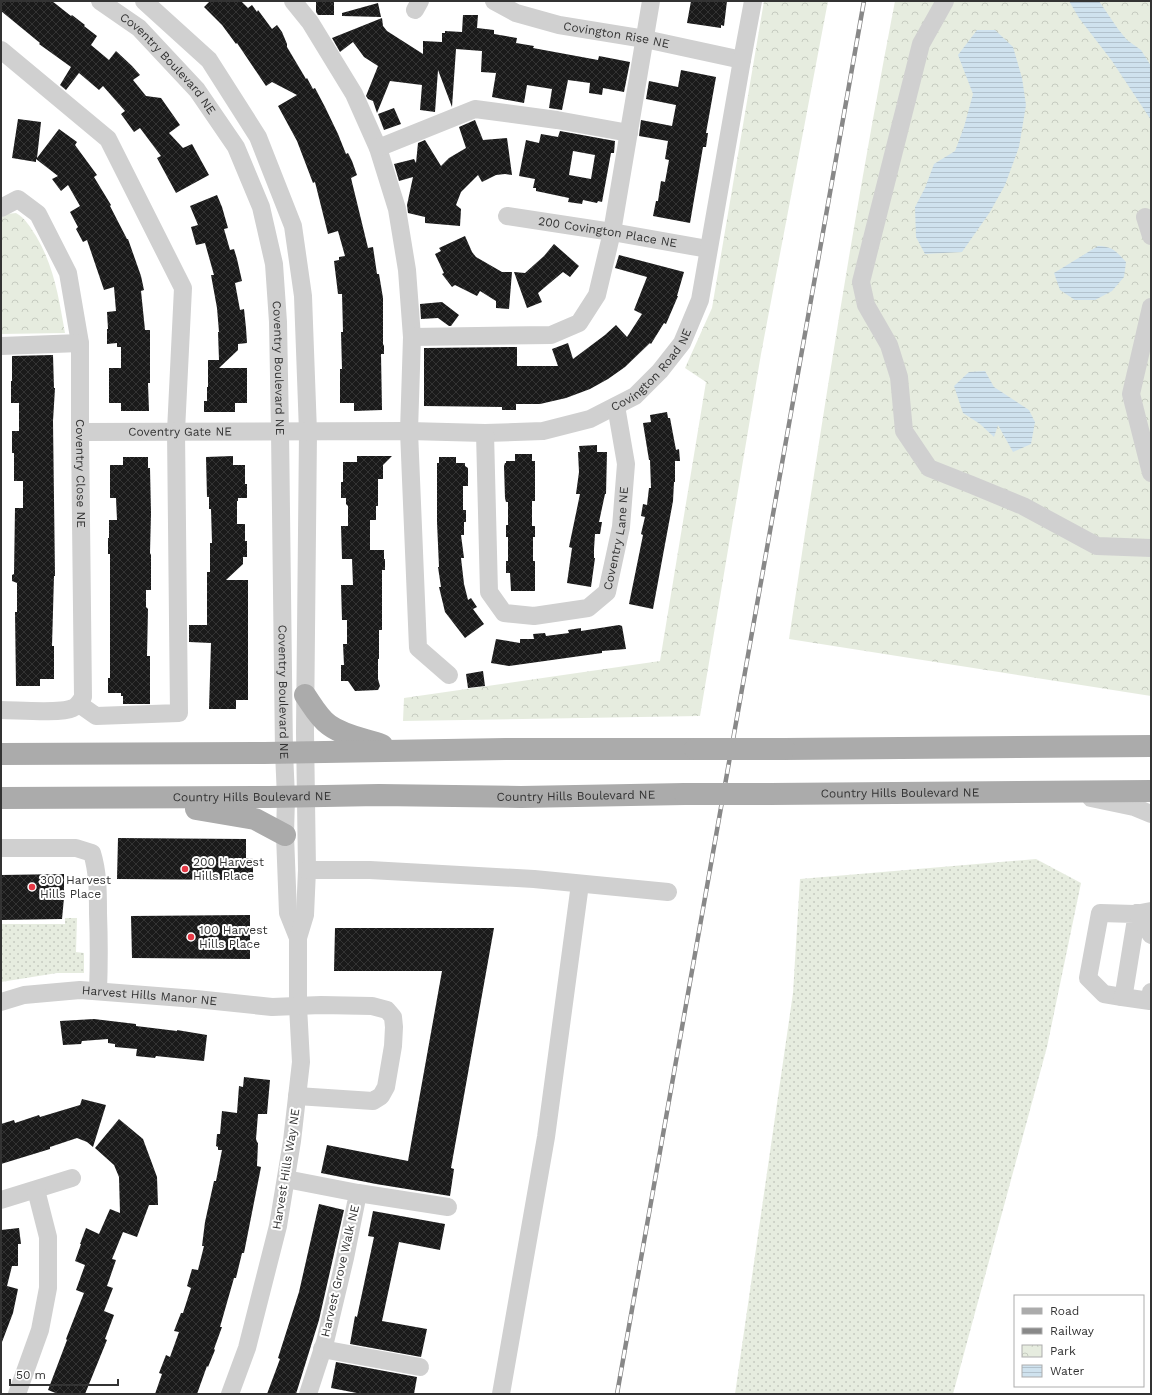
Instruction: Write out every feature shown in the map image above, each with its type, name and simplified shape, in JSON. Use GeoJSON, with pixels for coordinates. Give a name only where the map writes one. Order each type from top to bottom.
{"type":"FeatureCollection","features":[{"type":"Feature","properties":{"kind":"main road"},"geometry":{"type":"LineString","coordinates":[[305,695],[321,718],[328,725],[346,734],[402,751]]}},
{"type":"Feature","properties":{"kind":"main road"},"geometry":{"type":"LineString","coordinates":[[1,754],[506,749],[784,749],[1151,746]]}},
{"type":"Feature","properties":{"kind":"main road","name":"Country Hills Boulevard NE"},"geometry":{"type":"LineString","coordinates":[[1,798],[1151,791]]}},
{"type":"Feature","properties":{"kind":"main road"},"geometry":{"type":"LineString","coordinates":[[122,798],[220,812],[255,819],[286,835]]}},
{"type":"Feature","properties":{"kind":"street","name":"Coventry Boulevard NE"},"geometry":{"type":"LineString","coordinates":[[144,1],[209,60],[258,137],[293,226],[303,296],[308,432],[305,752],[297,796]]}},
{"type":"Feature","properties":{"kind":"street","name":"Covington Rise NE"},"geometry":{"type":"LineString","coordinates":[[494,1],[516,13],[559,25],[645,39],[742,60]]}},
{"type":"Feature","properties":{"kind":"street"},"geometry":{"type":"LineString","coordinates":[[412,337],[551,335],[579,323],[597,295],[612,232],[651,1]]}},
{"type":"Feature","properties":{"kind":"street","name":"Covington Road NE"},"geometry":{"type":"LineString","coordinates":[[280,431],[409,431],[485,433],[543,431],[590,419],[635,396],[660,371],[682,343],[700,300],[742,60],[754,1]]}},
{"type":"Feature","properties":{"kind":"street"},"geometry":{"type":"LineString","coordinates":[[945,1],[921,44],[861,282],[866,305],[890,345],[899,377],[904,431],[929,468],[1023,506],[1097,546],[1151,548]]}},
{"type":"Feature","properties":{"kind":"street","name":"Coventry Boulevard NE"},"geometry":{"type":"LineString","coordinates":[[104,2],[139,28],[197,90],[236,148],[261,207],[274,264],[278,322],[284,752],[297,796]]}},
{"type":"Feature","properties":{"kind":"street"},"geometry":{"type":"LineString","coordinates":[[295,2],[310,22],[354,94],[378,148],[397,209],[407,270],[412,337],[409,431],[418,648],[449,675]]}},
{"type":"Feature","properties":{"kind":"street"},"geometry":{"type":"LineString","coordinates":[[1,710],[62,711],[79,704],[96,716],[179,713],[176,431],[183,288],[108,139],[4,58]]}},
{"type":"Feature","properties":{"kind":"street"},"geometry":{"type":"LineString","coordinates":[[378,148],[475,109],[557,120],[629,133]]}},
{"type":"Feature","properties":{"kind":"street","name":"Coventry Close NE"},"geometry":{"type":"LineString","coordinates":[[1,208],[18,198],[38,214],[68,273],[80,342],[83,697],[79,704]]}},
{"type":"Feature","properties":{"kind":"street","name":"200 Covington Place NE"},"geometry":{"type":"LineString","coordinates":[[507,216],[612,232],[708,249]]}},
{"type":"Feature","properties":{"kind":"street"},"geometry":{"type":"LineString","coordinates":[[1145,217],[1151,236]]}},
{"type":"Feature","properties":{"kind":"street"},"geometry":{"type":"LineString","coordinates":[[1151,307],[1131,394],[1151,473]]}},
{"type":"Feature","properties":{"kind":"street"},"geometry":{"type":"LineString","coordinates":[[1,346],[80,342]]}},
{"type":"Feature","properties":{"kind":"street","name":"Coventry Lane NE"},"geometry":{"type":"LineString","coordinates":[[485,433],[489,592],[504,613],[534,616],[588,608],[607,592],[621,527],[626,464],[616,406]]}},
{"type":"Feature","properties":{"kind":"street","name":"Coventry Gate NE"},"geometry":{"type":"LineString","coordinates":[[80,432],[280,431]]}},
{"type":"Feature","properties":{"kind":"street"},"geometry":{"type":"LineString","coordinates":[[1054,791],[1134,807],[1151,814]]}},
{"type":"Feature","properties":{"kind":"street","name":"Harvest Hills Way NE"},"geometry":{"type":"LineString","coordinates":[[297,796],[286,835],[288,913],[298,938]]}},
{"type":"Feature","properties":{"kind":"street","name":"Harvest Hills Way NE"},"geometry":{"type":"LineString","coordinates":[[230,1394],[249,1340],[278,1226],[292,1141],[301,1062],[298,1006],[298,938],[305,915],[308,870],[297,796]]}},
{"type":"Feature","properties":{"kind":"street"},"geometry":{"type":"LineString","coordinates":[[1,848],[76,848],[92,853],[96,868],[98,890],[98,991]]}},
{"type":"Feature","properties":{"kind":"street"},"geometry":{"type":"LineString","coordinates":[[308,870],[385,871],[534,879],[668,892]]}},
{"type":"Feature","properties":{"kind":"street"},"geometry":{"type":"LineString","coordinates":[[501,1394],[546,1137],[580,884]]}},
{"type":"Feature","properties":{"kind":"street"},"geometry":{"type":"LineString","coordinates":[[1144,912],[1151,935]]}},
{"type":"Feature","properties":{"kind":"street"},"geometry":{"type":"LineString","coordinates":[[1144,912],[1100,913],[1088,978],[1104,994],[1150,1001],[1151,992]]}},
{"type":"Feature","properties":{"kind":"street"},"geometry":{"type":"LineString","coordinates":[[1122,997],[1144,912]]}},
{"type":"Feature","properties":{"kind":"street","name":"Harvest Hills Manor NE"},"geometry":{"type":"LineString","coordinates":[[1,1002],[31,995],[80,990],[196,999],[272,1007],[372,1006],[388,1010],[393,1017],[393,1046],[386,1087],[381,1096],[374,1100],[297,1096]]}},
{"type":"Feature","properties":{"kind":"street"},"geometry":{"type":"LineString","coordinates":[[1,1200],[72,1178]]}},
{"type":"Feature","properties":{"kind":"street","name":"Harvest Grove Walk NE"},"geometry":{"type":"LineString","coordinates":[[286,1179],[358,1193],[448,1207]]}},
{"type":"Feature","properties":{"kind":"street"},"geometry":{"type":"LineString","coordinates":[[17,1394],[40,1330],[48,1288],[48,1237],[36,1190]]}},
{"type":"Feature","properties":{"kind":"street","name":"Harvest Grove Walk NE"},"geometry":{"type":"LineString","coordinates":[[308,1394],[322,1350],[345,1258],[358,1193]]}},
{"type":"Feature","properties":{"kind":"street","name":"Harvest Grove Walk NE"},"geometry":{"type":"LineString","coordinates":[[322,1350],[420,1367]]}},
{"type":"Feature","properties":{"kind":"green space"},"geometry":{"type":"Polygon","coordinates":[[[764,1],[828,1],[761,354],[700,716],[403,721],[404,698],[660,661],[706,382],[685,368],[712,308],[764,1]]]}},
{"type":"Feature","properties":{"kind":"green space"},"geometry":{"type":"Polygon","coordinates":[[[895,1],[1151,1],[1151,696],[789,639],[839,320],[895,1]]]}},
{"type":"Feature","properties":{"kind":"green space"},"geometry":{"type":"Polygon","coordinates":[[[16,213],[30,226],[42,247],[52,271],[65,333],[1,334],[1,218],[7,214],[16,213]]]}},
{"type":"Feature","properties":{"kind":"green space"},"geometry":{"type":"Polygon","coordinates":[[[1036,859],[1081,883],[1047,1047],[953,1394],[735,1394],[793,993],[800,879],[1036,859]]]}},
{"type":"Feature","properties":{"kind":"green space"},"geometry":{"type":"Polygon","coordinates":[[[65,918],[77,918],[76,952],[84,953],[84,973],[57,973],[1,982],[1,924],[65,924],[65,918]]]}},
{"type":"Feature","properties":{"kind":"water"},"geometry":{"type":"Polygon","coordinates":[[[1069,1],[1099,1],[1127,40],[1141,50],[1151,66],[1151,120],[1112,61],[1079,18],[1069,1]]]}},
{"type":"Feature","properties":{"kind":"water"},"geometry":{"type":"Polygon","coordinates":[[[977,30],[995,30],[1013,47],[1022,78],[1026,105],[1019,147],[1005,185],[990,212],[962,252],[925,254],[916,237],[915,207],[925,188],[934,164],[955,151],[964,127],[973,94],[958,55],[977,30]]]}},
{"type":"Feature","properties":{"kind":"water"},"geometry":{"type":"Polygon","coordinates":[[[1098,246],[1111,248],[1126,262],[1124,277],[1112,291],[1095,300],[1075,300],[1060,290],[1054,273],[1098,246]]]}},
{"type":"Feature","properties":{"kind":"water"},"geometry":{"type":"Polygon","coordinates":[[[985,371],[994,387],[1029,410],[1035,422],[1031,444],[1013,452],[998,425],[994,437],[980,424],[963,413],[954,386],[969,372],[985,371]]]}},
{"type":"Feature","properties":{"kind":"building"},"geometry":{"type":"Polygon","coordinates":[[[1,1],[52,1],[85,25],[84,26],[97,36],[91,45],[109,60],[116,51],[140,75],[133,80],[146,96],[161,98],[180,125],[169,133],[183,148],[192,144],[209,175],[176,193],[157,158],[161,156],[140,128],[134,132],[121,114],[125,111],[103,86],[99,90],[79,73],[66,90],[60,85],[71,67],[39,44],[40,43],[1,11],[1,1]]]}},
{"type":"Feature","properties":{"kind":"building"},"geometry":{"type":"Polygon","coordinates":[[[210,1],[241,1],[248,8],[252,5],[257,12],[258,10],[272,29],[277,25],[282,32],[287,47],[306,79],[307,78],[313,89],[315,88],[338,134],[346,154],[348,153],[352,161],[357,175],[351,178],[368,248],[373,247],[377,274],[379,274],[383,298],[384,354],[381,354],[382,410],[354,411],[354,403],[340,403],[340,369],[342,369],[341,332],[343,332],[342,294],[338,294],[334,261],[339,260],[339,257],[345,256],[338,231],[328,234],[315,182],[313,183],[297,141],[278,106],[297,95],[272,82],[266,86],[237,43],[236,44],[222,25],[204,7],[210,1]]]}},
{"type":"Feature","properties":{"kind":"building"},"geometry":{"type":"Polygon","coordinates":[[[316,1],[334,1],[334,15],[318,15],[316,12],[316,1]]]}},
{"type":"Feature","properties":{"kind":"building"},"geometry":{"type":"Polygon","coordinates":[[[691,1],[727,1],[724,26],[721,25],[721,28],[687,23],[691,1]]]}},
{"type":"Feature","properties":{"kind":"building"},"geometry":{"type":"Polygon","coordinates":[[[378,3],[381,17],[342,16],[342,13],[378,3]]]}},
{"type":"Feature","properties":{"kind":"building"},"geometry":{"type":"Polygon","coordinates":[[[463,15],[478,15],[477,28],[494,30],[494,34],[517,38],[516,43],[534,46],[533,48],[598,60],[599,56],[630,62],[624,92],[603,88],[602,95],[589,93],[590,83],[568,80],[562,110],[549,108],[552,89],[527,85],[524,103],[492,97],[496,73],[481,72],[482,51],[456,49],[452,107],[438,70],[435,112],[420,110],[422,85],[390,81],[377,113],[373,101],[368,99],[366,96],[378,66],[364,57],[353,42],[340,52],[332,38],[382,18],[383,26],[387,31],[423,54],[423,41],[442,42],[442,33],[445,33],[445,31],[462,32],[463,15]]]}},
{"type":"Feature","properties":{"kind":"building"},"geometry":{"type":"Polygon","coordinates":[[[681,70],[716,77],[706,133],[708,133],[706,147],[703,147],[690,223],[653,216],[656,201],[658,201],[661,181],[665,182],[669,160],[665,159],[668,141],[639,136],[641,120],[672,126],[676,105],[646,99],[649,81],[678,87],[681,70]]]}},
{"type":"Feature","properties":{"kind":"building"},"geometry":{"type":"Polygon","coordinates":[[[394,108],[401,124],[384,130],[378,114],[394,108]]]}},
{"type":"Feature","properties":{"kind":"building"},"geometry":{"type":"Polygon","coordinates":[[[18,119],[41,122],[37,158],[59,129],[77,142],[75,145],[97,175],[94,177],[111,205],[110,206],[128,239],[141,276],[144,290],[141,291],[145,330],[150,330],[150,383],[148,383],[149,411],[121,411],[121,403],[109,403],[109,368],[121,368],[121,347],[117,347],[117,343],[107,344],[107,312],[116,311],[114,287],[104,290],[87,240],[83,242],[76,229],[78,227],[70,212],[80,206],[68,185],[61,191],[52,179],[58,176],[36,159],[36,162],[12,158],[18,119]]]}},
{"type":"Feature","properties":{"kind":"building"},"geometry":{"type":"Polygon","coordinates":[[[475,120],[483,140],[507,138],[512,175],[496,175],[482,182],[478,175],[461,192],[456,205],[461,209],[460,226],[425,223],[425,217],[408,213],[407,205],[413,177],[399,181],[394,164],[414,159],[416,163],[418,143],[425,140],[441,166],[449,158],[466,148],[459,127],[475,120]]]}},
{"type":"Feature","properties":{"kind":"building"},"geometry":{"type":"Polygon","coordinates":[[[560,131],[615,141],[614,153],[611,153],[602,202],[598,201],[597,203],[583,200],[582,204],[568,202],[569,198],[536,191],[536,188],[533,188],[535,179],[519,176],[526,140],[539,143],[541,134],[558,137],[560,131]],[[573,151],[569,175],[591,179],[595,155],[573,151]]]}},
{"type":"Feature","properties":{"kind":"building"},"geometry":{"type":"Polygon","coordinates":[[[217,195],[228,228],[224,229],[230,250],[234,249],[242,281],[235,283],[240,310],[244,309],[246,328],[247,343],[238,344],[238,350],[219,368],[247,368],[247,403],[235,403],[235,412],[204,412],[204,401],[207,401],[208,360],[219,360],[219,332],[217,308],[211,275],[214,275],[205,243],[196,245],[191,227],[198,225],[190,206],[217,195]]]}},
{"type":"Feature","properties":{"kind":"building"},"geometry":{"type":"Polygon","coordinates":[[[465,236],[472,252],[476,257],[502,272],[512,272],[509,309],[496,308],[496,301],[480,291],[477,296],[455,285],[452,287],[442,274],[444,273],[435,254],[441,251],[439,248],[465,236]]]}},
{"type":"Feature","properties":{"kind":"building"},"geometry":{"type":"Polygon","coordinates":[[[554,244],[579,266],[570,277],[563,272],[538,293],[542,302],[527,308],[514,272],[525,273],[544,256],[554,244]]]}},
{"type":"Feature","properties":{"kind":"building"},"geometry":{"type":"Polygon","coordinates":[[[619,255],[684,272],[678,296],[666,324],[664,323],[651,344],[650,343],[625,367],[590,389],[566,398],[540,404],[516,404],[516,410],[502,410],[502,407],[424,406],[424,348],[517,347],[517,366],[558,366],[552,349],[568,343],[573,359],[616,325],[627,337],[642,314],[634,310],[647,277],[615,268],[619,255]]]}},
{"type":"Feature","properties":{"kind":"building"},"geometry":{"type":"Polygon","coordinates":[[[442,302],[459,315],[451,326],[438,318],[421,319],[420,304],[442,302]]]}},
{"type":"Feature","properties":{"kind":"building"},"geometry":{"type":"Polygon","coordinates":[[[53,355],[55,388],[53,421],[55,576],[52,646],[54,646],[54,679],[40,679],[40,686],[16,686],[15,612],[17,612],[17,583],[12,581],[12,575],[14,574],[15,508],[23,508],[23,481],[14,481],[12,431],[19,431],[19,403],[11,403],[12,356],[53,355]]]}},
{"type":"Feature","properties":{"kind":"building"},"geometry":{"type":"Polygon","coordinates":[[[667,412],[668,418],[670,418],[676,450],[679,449],[680,461],[675,461],[673,501],[653,609],[629,604],[643,535],[641,534],[645,517],[641,516],[643,504],[647,505],[649,488],[651,488],[650,460],[643,423],[651,422],[650,415],[667,412]]]}},
{"type":"Feature","properties":{"kind":"building"},"geometry":{"type":"Polygon","coordinates":[[[597,445],[597,452],[607,452],[606,494],[599,522],[602,522],[600,534],[595,534],[595,558],[591,587],[567,583],[572,548],[569,547],[580,494],[576,494],[579,472],[579,446],[597,445]]]}},
{"type":"Feature","properties":{"kind":"building"},"geometry":{"type":"Polygon","coordinates":[[[515,454],[532,454],[532,461],[535,461],[535,501],[532,501],[532,526],[535,526],[535,537],[533,537],[533,561],[535,561],[535,591],[511,591],[510,573],[506,573],[506,561],[508,561],[508,537],[506,537],[506,525],[508,525],[508,502],[506,502],[505,498],[504,466],[506,461],[515,461],[515,454]]]}},
{"type":"Feature","properties":{"kind":"building"},"geometry":{"type":"Polygon","coordinates":[[[233,456],[233,465],[245,465],[247,498],[238,498],[237,524],[245,524],[247,557],[243,557],[243,564],[226,580],[248,580],[248,700],[236,700],[236,709],[209,709],[211,643],[189,642],[189,625],[207,625],[207,572],[210,572],[210,543],[212,543],[211,509],[209,509],[209,497],[207,497],[206,457],[233,456]]]}},
{"type":"Feature","properties":{"kind":"building"},"geometry":{"type":"Polygon","coordinates":[[[357,456],[392,456],[383,465],[383,479],[378,479],[378,506],[376,506],[376,520],[370,520],[370,550],[384,550],[385,559],[385,570],[382,570],[382,630],[379,630],[378,679],[380,686],[378,690],[355,691],[348,681],[341,681],[341,665],[344,665],[343,644],[347,644],[347,620],[342,620],[341,585],[353,585],[352,559],[342,559],[341,526],[348,526],[348,506],[346,504],[346,498],[341,498],[341,482],[343,482],[343,462],[357,462],[357,456]]]}},
{"type":"Feature","properties":{"kind":"building"},"geometry":{"type":"Polygon","coordinates":[[[123,457],[148,457],[148,468],[150,468],[151,590],[146,590],[146,607],[148,609],[147,656],[150,656],[150,704],[123,704],[123,696],[121,696],[121,693],[108,693],[108,678],[110,678],[110,554],[108,554],[108,538],[109,520],[117,520],[116,498],[110,498],[110,465],[123,465],[123,457]]]}},
{"type":"Feature","properties":{"kind":"building"},"geometry":{"type":"Polygon","coordinates":[[[439,457],[456,457],[456,463],[465,463],[465,466],[468,468],[468,486],[463,486],[463,510],[466,510],[466,522],[464,522],[464,535],[461,535],[464,558],[461,558],[464,584],[468,600],[471,598],[477,607],[473,609],[484,624],[465,638],[445,612],[439,587],[441,587],[438,567],[437,463],[439,463],[439,457]]]}},
{"type":"Feature","properties":{"kind":"building"},"geometry":{"type":"Polygon","coordinates":[[[619,625],[622,626],[626,649],[602,651],[602,653],[509,666],[491,663],[496,639],[520,643],[520,639],[534,639],[533,634],[545,633],[546,636],[569,633],[568,630],[581,628],[581,631],[619,625]]]}},
{"type":"Feature","properties":{"kind":"building"},"geometry":{"type":"Polygon","coordinates":[[[483,671],[485,686],[468,688],[466,674],[483,671]]]}},
{"type":"Feature","properties":{"kind":"building","name":"200 Harvest Hills Place"},"geometry":{"type":"Polygon","coordinates":[[[118,838],[246,839],[246,858],[253,859],[253,880],[117,879],[118,838]]]}},
{"type":"Feature","properties":{"kind":"building","name":"300 Harvest Hills Place"},"geometry":{"type":"Polygon","coordinates":[[[64,874],[62,919],[1,920],[1,875],[64,874]]]}},
{"type":"Feature","properties":{"kind":"building","name":"100 Harvest Hills Place"},"geometry":{"type":"Polygon","coordinates":[[[250,915],[250,959],[132,958],[131,916],[250,915]]]}},
{"type":"Feature","properties":{"kind":"building"},"geometry":{"type":"Polygon","coordinates":[[[335,928],[494,928],[451,1168],[454,1169],[450,1196],[321,1173],[327,1145],[408,1161],[442,971],[334,971],[335,928]]]}},
{"type":"Feature","properties":{"kind":"building"},"geometry":{"type":"Polygon","coordinates":[[[94,1019],[207,1035],[204,1061],[156,1056],[155,1058],[136,1056],[137,1049],[115,1047],[115,1044],[108,1043],[108,1039],[82,1041],[81,1044],[63,1045],[60,1021],[94,1019]]]}},
{"type":"Feature","properties":{"kind":"building"},"geometry":{"type":"Polygon","coordinates":[[[244,1077],[270,1080],[267,1114],[258,1114],[256,1139],[258,1143],[257,1166],[261,1167],[244,1253],[242,1253],[236,1278],[234,1278],[220,1327],[222,1327],[214,1349],[215,1350],[208,1367],[207,1366],[197,1394],[155,1394],[162,1374],[159,1373],[166,1355],[170,1357],[179,1332],[174,1331],[181,1313],[183,1313],[191,1288],[187,1286],[192,1269],[198,1270],[204,1246],[202,1246],[205,1222],[214,1181],[216,1181],[222,1150],[218,1150],[218,1147],[216,1146],[217,1134],[220,1134],[222,1111],[237,1113],[239,1086],[243,1087],[244,1077]]]}},
{"type":"Feature","properties":{"kind":"building"},"geometry":{"type":"Polygon","coordinates":[[[82,1099],[106,1105],[93,1147],[87,1142],[77,1138],[50,1147],[50,1149],[1,1164],[1,1124],[14,1120],[15,1123],[39,1115],[40,1117],[80,1105],[82,1099]]]}},
{"type":"Feature","properties":{"kind":"building"},"geometry":{"type":"Polygon","coordinates":[[[119,1119],[143,1139],[157,1177],[158,1205],[149,1205],[137,1237],[123,1232],[112,1259],[116,1260],[107,1286],[113,1288],[104,1311],[114,1315],[105,1339],[107,1340],[85,1394],[58,1394],[48,1390],[84,1293],[76,1290],[85,1265],[75,1261],[80,1244],[86,1228],[99,1234],[110,1209],[120,1213],[119,1177],[114,1165],[95,1148],[119,1119]]]}},
{"type":"Feature","properties":{"kind":"building"},"geometry":{"type":"Polygon","coordinates":[[[319,1204],[344,1210],[319,1320],[296,1394],[267,1394],[280,1359],[278,1358],[299,1292],[319,1204]]]}},
{"type":"Feature","properties":{"kind":"building"},"geometry":{"type":"Polygon","coordinates":[[[373,1211],[445,1224],[440,1250],[399,1242],[382,1321],[427,1329],[421,1357],[350,1344],[355,1316],[357,1317],[374,1237],[368,1236],[373,1211]]]}},
{"type":"Feature","properties":{"kind":"building"},"geometry":{"type":"Polygon","coordinates":[[[19,1228],[21,1244],[18,1244],[18,1266],[12,1266],[7,1286],[18,1289],[13,1313],[1,1342],[1,1230],[19,1228]]]}},
{"type":"Feature","properties":{"kind":"building"},"geometry":{"type":"Polygon","coordinates":[[[336,1362],[417,1377],[414,1394],[362,1394],[331,1388],[336,1362]]]}},
{"type":"Feature","properties":{"kind":"railway"},"geometry":{"type":"LineString","coordinates":[[617,1394],[864,1]]}},
{"type":"Feature","properties":{"kind":"place","name":"200 Harvest Hills Place"},"geometry":{"type":"Point","coordinates":[185,869]}},
{"type":"Feature","properties":{"kind":"place","name":"300 Harvest Hills Place"},"geometry":{"type":"Point","coordinates":[32,887]}},
{"type":"Feature","properties":{"kind":"place","name":"100 Harvest Hills Place"},"geometry":{"type":"Point","coordinates":[191,937]}}]}
